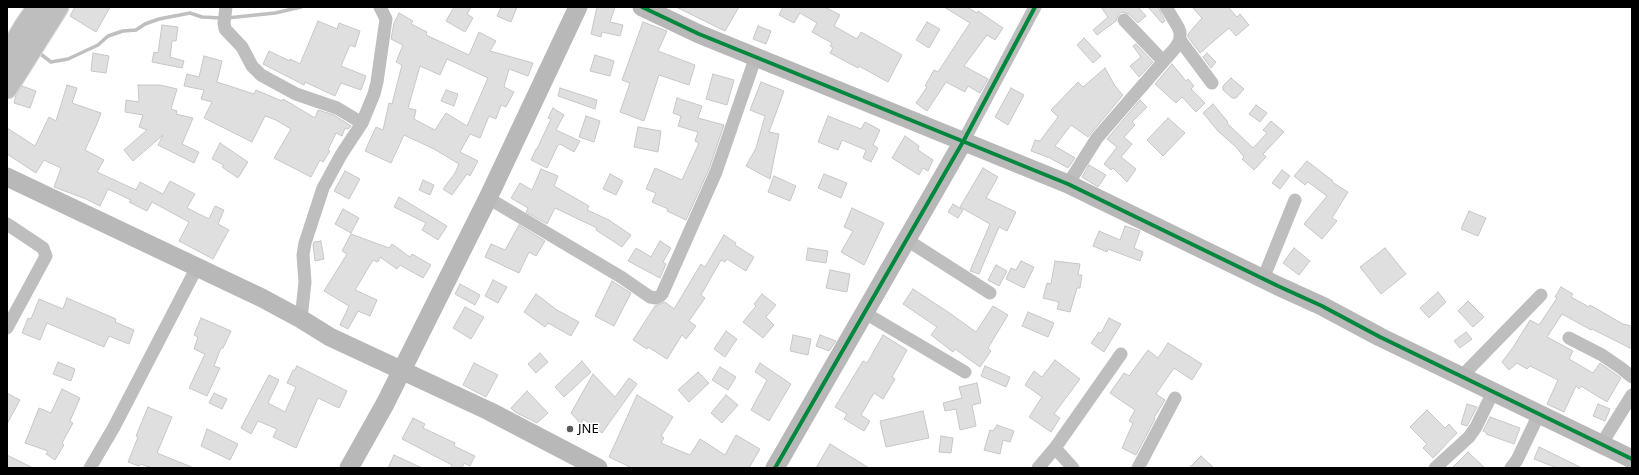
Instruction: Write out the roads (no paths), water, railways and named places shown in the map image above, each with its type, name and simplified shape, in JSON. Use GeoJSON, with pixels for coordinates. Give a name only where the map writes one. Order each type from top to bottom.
{"type":"FeatureCollection","features":[{"type":"Feature","properties":{"kind":"main road"},"geometry":{"type":"LineString","coordinates":[[34,28],[38,7]]}},
{"type":"Feature","properties":{"kind":"main road"},"geometry":{"type":"LineString","coordinates":[[7,88],[14,55],[34,28],[58,7]]}},
{"type":"Feature","properties":{"kind":"street"},"geometry":{"type":"LineString","coordinates":[[301,319],[306,282],[303,255],[305,243],[323,188],[341,155],[362,123],[374,94],[381,64],[386,19],[380,7]]}},
{"type":"Feature","properties":{"kind":"street"},"geometry":{"type":"LineString","coordinates":[[349,468],[401,371],[488,198],[578,7]]}},
{"type":"Feature","properties":{"kind":"street"},"geometry":{"type":"LineString","coordinates":[[642,7],[699,34],[756,56],[903,118],[964,140],[1068,184],[1263,279],[1322,306],[1380,337],[1461,377],[1632,459]]}},
{"type":"Feature","properties":{"kind":"street"},"geometry":{"type":"LineString","coordinates":[[775,468],[964,140],[1035,7]]}},
{"type":"Feature","properties":{"kind":"street"},"geometry":{"type":"LineString","coordinates":[[1166,7],[1178,27],[1180,40],[1212,83]]}},
{"type":"Feature","properties":{"kind":"street"},"geometry":{"type":"LineString","coordinates":[[225,15],[225,28],[242,47],[252,66],[261,75],[296,94],[337,108],[362,123]]}},
{"type":"Feature","properties":{"kind":"street"},"geometry":{"type":"LineString","coordinates":[[1124,20],[1163,61]]}},
{"type":"Feature","properties":{"kind":"street"},"geometry":{"type":"LineString","coordinates":[[1068,184],[1097,138],[1176,47],[1180,40]]}},
{"type":"Feature","properties":{"kind":"street"},"geometry":{"type":"LineString","coordinates":[[488,198],[620,277],[650,297],[656,298],[660,296],[716,172],[756,56]]}},
{"type":"Feature","properties":{"kind":"street"},"geometry":{"type":"LineString","coordinates":[[7,177],[262,298],[330,337],[489,411],[590,466]]}},
{"type":"Feature","properties":{"kind":"street"},"geometry":{"type":"LineString","coordinates":[[1263,279],[1295,200]]}},
{"type":"Feature","properties":{"kind":"street"},"geometry":{"type":"LineString","coordinates":[[7,224],[43,248],[46,256],[7,328]]}},
{"type":"Feature","properties":{"kind":"street"},"geometry":{"type":"LineString","coordinates":[[907,240],[990,293]]}},
{"type":"Feature","properties":{"kind":"street"},"geometry":{"type":"LineString","coordinates":[[90,468],[114,427],[197,267]]}},
{"type":"Feature","properties":{"kind":"street"},"geometry":{"type":"LineString","coordinates":[[1461,377],[1541,295]]}},
{"type":"Feature","properties":{"kind":"street"},"geometry":{"type":"LineString","coordinates":[[865,313],[965,372]]}},
{"type":"Feature","properties":{"kind":"street"},"geometry":{"type":"LineString","coordinates":[[1569,338],[1602,355],[1632,377]]}},
{"type":"Feature","properties":{"kind":"street"},"geometry":{"type":"LineString","coordinates":[[1038,468],[1055,448],[1120,354]]}},
{"type":"Feature","properties":{"kind":"street"},"geometry":{"type":"LineString","coordinates":[[1435,468],[1476,428],[1493,392]]}},
{"type":"Feature","properties":{"kind":"street"},"geometry":{"type":"LineString","coordinates":[[1602,444],[1632,395]]}},
{"type":"Feature","properties":{"kind":"street"},"geometry":{"type":"LineString","coordinates":[[1138,468],[1175,398]]}},
{"type":"Feature","properties":{"kind":"street"},"geometry":{"type":"LineString","coordinates":[[1511,468],[1517,460],[1539,414]]}},
{"type":"Feature","properties":{"kind":"street"},"geometry":{"type":"LineString","coordinates":[[1055,448],[1073,468]]}},
{"type":"Feature","properties":{"kind":"waterway"},"geometry":{"type":"LineString","coordinates":[[227,18],[275,13],[301,7]]}},
{"type":"Feature","properties":{"kind":"waterway"},"geometry":{"type":"LineString","coordinates":[[38,52],[51,62],[68,59],[98,45],[108,36],[123,31],[136,30],[145,24],[159,19],[190,13],[202,17],[221,18]]}},
{"type":"Feature","properties":{"kind":"place","name":"JNE"},"geometry":{"type":"Point","coordinates":[570,429]}}]}
